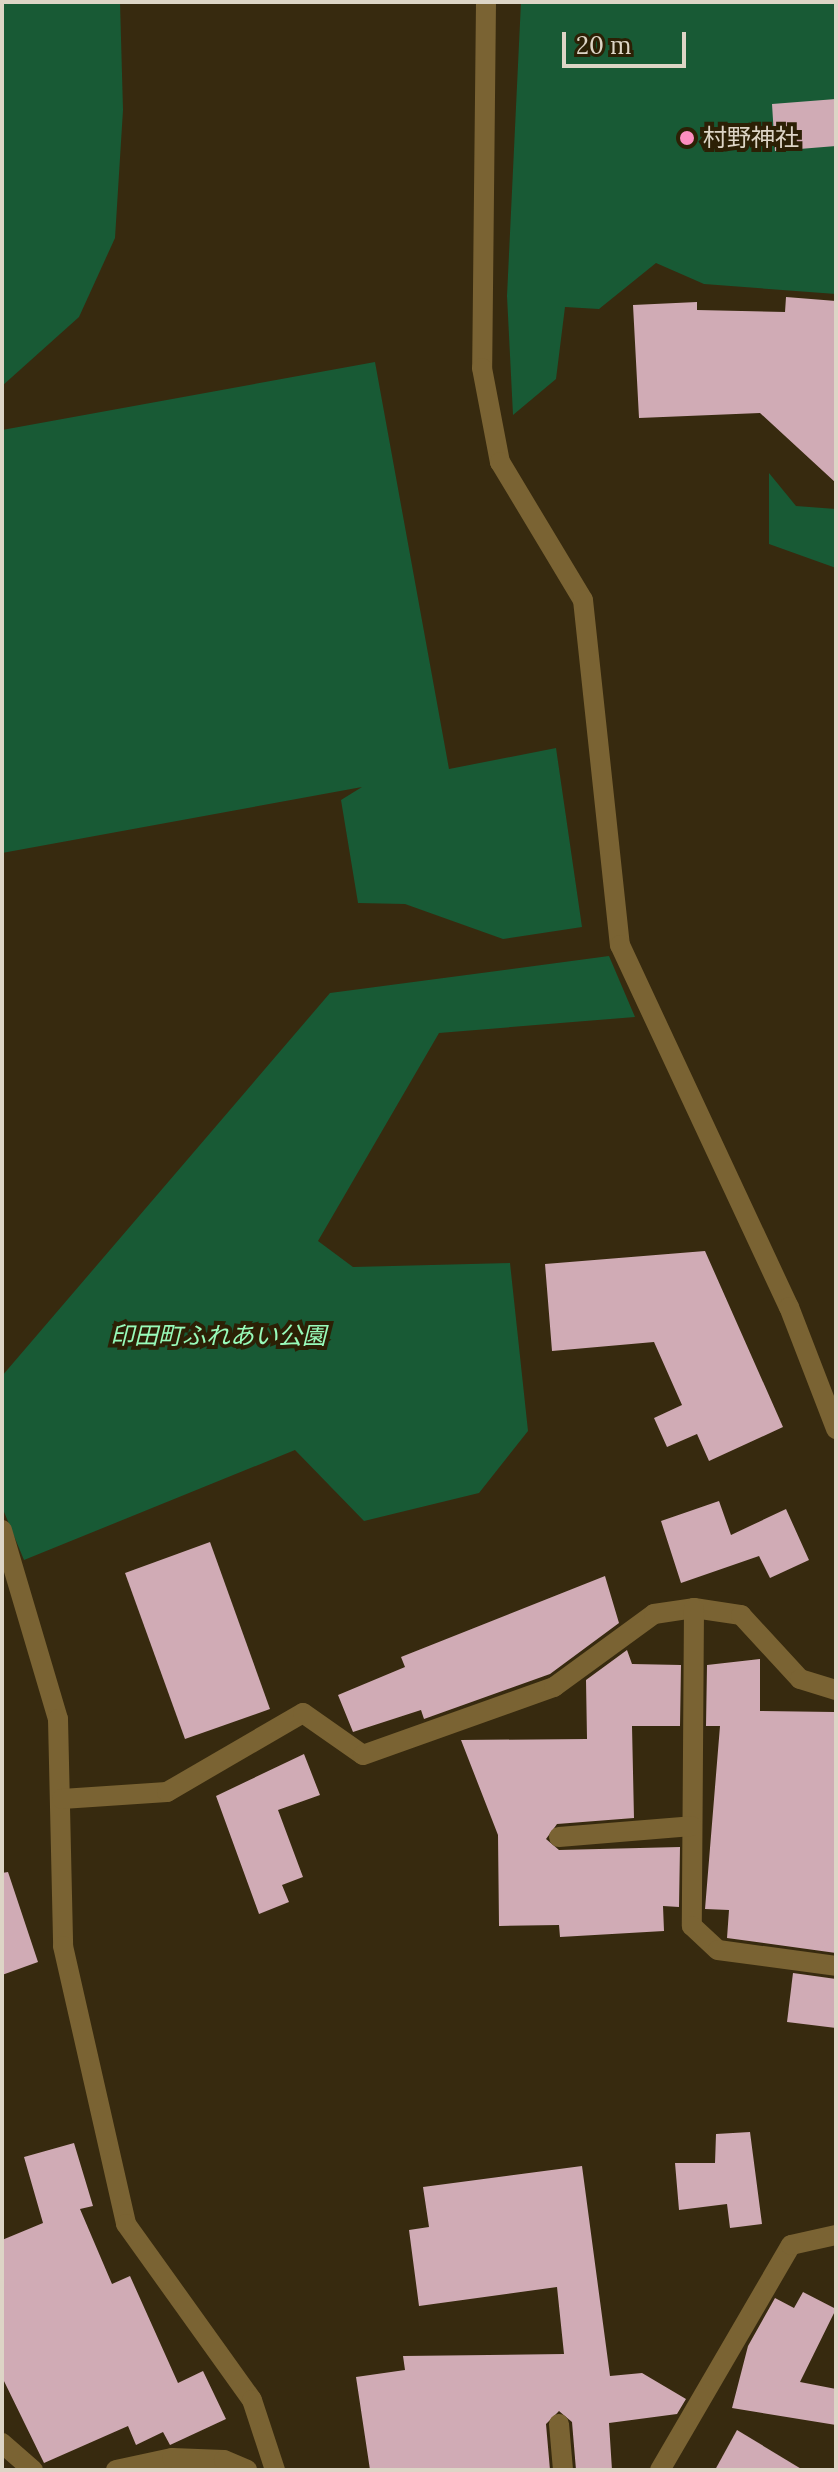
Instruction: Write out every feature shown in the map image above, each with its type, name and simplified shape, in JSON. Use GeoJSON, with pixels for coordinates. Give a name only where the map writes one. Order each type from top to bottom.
{"type":"FeatureCollection","features":[{"type":"Feature","properties":{"kind":"street"},"geometry":{"type":"LineString","coordinates":[[486,2],[482,368],[500,462],[583,600],[620,945],[789,1307],[836,1429]]}},
{"type":"Feature","properties":{"kind":"street"},"geometry":{"type":"LineString","coordinates":[[2,1530],[58,1719],[63,1946],[126,2224],[252,2400],[275,2470]]}},
{"type":"Feature","properties":{"kind":"street"},"geometry":{"type":"LineString","coordinates":[[62,1799],[167,1792],[303,1713],[363,1755],[554,1687],[654,1614],[694,1608],[741,1615],[800,1679],[836,1690]]}},
{"type":"Feature","properties":{"kind":"street"},"geometry":{"type":"LineString","coordinates":[[694,1608],[692,1926],[718,1950],[836,1966]]}},
{"type":"Feature","properties":{"kind":"street"},"geometry":{"type":"LineString","coordinates":[[559,1837],[692,1826]]}},
{"type":"Feature","properties":{"kind":"street"},"geometry":{"type":"LineString","coordinates":[[660,2470],[791,2245],[836,2235]]}},
{"type":"Feature","properties":{"kind":"street"},"geometry":{"type":"LineString","coordinates":[[559,2424],[563,2470]]}},
{"type":"Feature","properties":{"kind":"street"},"geometry":{"type":"LineString","coordinates":[[2,2443],[33,2470]]}},
{"type":"Feature","properties":{"kind":"street"},"geometry":{"type":"LineString","coordinates":[[116,2470],[172,2458],[224,2460],[247,2470]]}},
{"type":"Feature","properties":{"kind":"green space"},"geometry":{"type":"Polygon","coordinates":[[[2,2],[120,2],[123,110],[115,238],[79,317],[2,386],[2,2]]]}},
{"type":"Feature","properties":{"kind":"green space","name":"村野神社"},"geometry":{"type":"Polygon","coordinates":[[[521,2],[836,2],[836,294],[704,284],[656,263],[599,309],[565,307],[556,379],[513,415],[507,296],[521,2]]]}},
{"type":"Feature","properties":{"kind":"green space"},"geometry":{"type":"Polygon","coordinates":[[[375,362],[449,769],[556,748],[582,927],[503,939],[405,904],[358,903],[341,800],[362,787],[2,853],[2,430],[375,362]]]}},
{"type":"Feature","properties":{"kind":"green space"},"geometry":{"type":"Polygon","coordinates":[[[769,473],[796,506],[836,509],[836,568],[769,544],[769,473]]]}},
{"type":"Feature","properties":{"kind":"green space","name":"印田町ふれあい公園"},"geometry":{"type":"Polygon","coordinates":[[[609,956],[635,1017],[439,1033],[318,1241],[353,1267],[510,1263],[528,1431],[479,1493],[364,1521],[295,1450],[24,1560],[2,1507],[2,1376],[330,993],[609,956]]]}},
{"type":"Feature","properties":{"kind":"building"},"geometry":{"type":"Polygon","coordinates":[[[836,99],[836,146],[775,151],[772,104],[836,99]]]}},
{"type":"Feature","properties":{"kind":"building"},"geometry":{"type":"Polygon","coordinates":[[[786,297],[836,301],[836,483],[760,413],[639,418],[633,305],[697,302],[697,310],[785,312],[786,297]]]}},
{"type":"Feature","properties":{"kind":"building"},"geometry":{"type":"Polygon","coordinates":[[[705,1251],[783,1427],[709,1461],[697,1434],[667,1447],[654,1418],[682,1405],[654,1342],[552,1351],[545,1264],[705,1251]]]}},
{"type":"Feature","properties":{"kind":"building"},"geometry":{"type":"Polygon","coordinates":[[[719,1501],[731,1535],[786,1509],[809,1560],[770,1578],[759,1556],[681,1583],[661,1521],[719,1501]]]}},
{"type":"Feature","properties":{"kind":"building"},"geometry":{"type":"Polygon","coordinates":[[[210,1542],[270,1709],[185,1739],[125,1573],[210,1542]]]}},
{"type":"Feature","properties":{"kind":"building"},"geometry":{"type":"Polygon","coordinates":[[[605,1576],[619,1623],[550,1674],[424,1719],[421,1710],[353,1732],[338,1695],[405,1667],[401,1657],[605,1576]]]}},
{"type":"Feature","properties":{"kind":"building"},"geometry":{"type":"Polygon","coordinates":[[[627,1650],[632,1664],[681,1665],[680,1726],[632,1726],[634,1818],[557,1824],[546,1839],[559,1850],[680,1847],[679,1907],[663,1906],[664,1931],[560,1937],[559,1925],[499,1926],[498,1835],[461,1740],[587,1739],[586,1680],[627,1650]]]}},
{"type":"Feature","properties":{"kind":"building"},"geometry":{"type":"Polygon","coordinates":[[[760,1659],[760,1711],[834,1712],[836,1953],[727,1938],[729,1910],[705,1909],[720,1726],[706,1726],[707,1665],[760,1659]]]}},
{"type":"Feature","properties":{"kind":"building"},"geometry":{"type":"Polygon","coordinates":[[[304,1754],[320,1795],[278,1810],[303,1877],[282,1885],[289,1902],[259,1914],[216,1796],[304,1754]]]}},
{"type":"Feature","properties":{"kind":"building"},"geometry":{"type":"Polygon","coordinates":[[[8,1872],[38,1962],[2,1975],[2,1873],[8,1872]]]}},
{"type":"Feature","properties":{"kind":"building"},"geometry":{"type":"Polygon","coordinates":[[[793,1973],[836,1979],[836,2028],[787,2022],[793,1973]]]}},
{"type":"Feature","properties":{"kind":"building"},"geometry":{"type":"Polygon","coordinates":[[[750,2132],[762,2224],[730,2228],[727,2204],[679,2210],[675,2163],[715,2163],[716,2134],[750,2132]]]}},
{"type":"Feature","properties":{"kind":"building"},"geometry":{"type":"Polygon","coordinates":[[[74,2143],[93,2206],[80,2209],[112,2284],[130,2276],[178,2383],[203,2371],[226,2419],[170,2445],[163,2432],[136,2445],[128,2426],[44,2463],[2,2377],[2,2240],[43,2223],[24,2157],[74,2143]]]}},
{"type":"Feature","properties":{"kind":"building"},"geometry":{"type":"Polygon","coordinates":[[[582,2166],[610,2376],[642,2373],[686,2399],[677,2414],[609,2423],[612,2470],[576,2470],[572,2422],[559,2411],[546,2424],[550,2470],[370,2470],[356,2377],[405,2370],[403,2356],[564,2354],[557,2287],[419,2306],[409,2230],[429,2227],[423,2187],[582,2166]]]}},
{"type":"Feature","properties":{"kind":"building"},"geometry":{"type":"Polygon","coordinates":[[[803,2292],[836,2309],[800,2382],[836,2389],[836,2425],[732,2408],[748,2346],[775,2298],[794,2308],[803,2292]]]}},
{"type":"Feature","properties":{"kind":"building"},"geometry":{"type":"Polygon","coordinates":[[[737,2430],[803,2470],[715,2470],[737,2430]]]}},
{"type":"Feature","properties":{"kind":"place","name":"村野神社"},"geometry":{"type":"Point","coordinates":[687,138]}}]}
